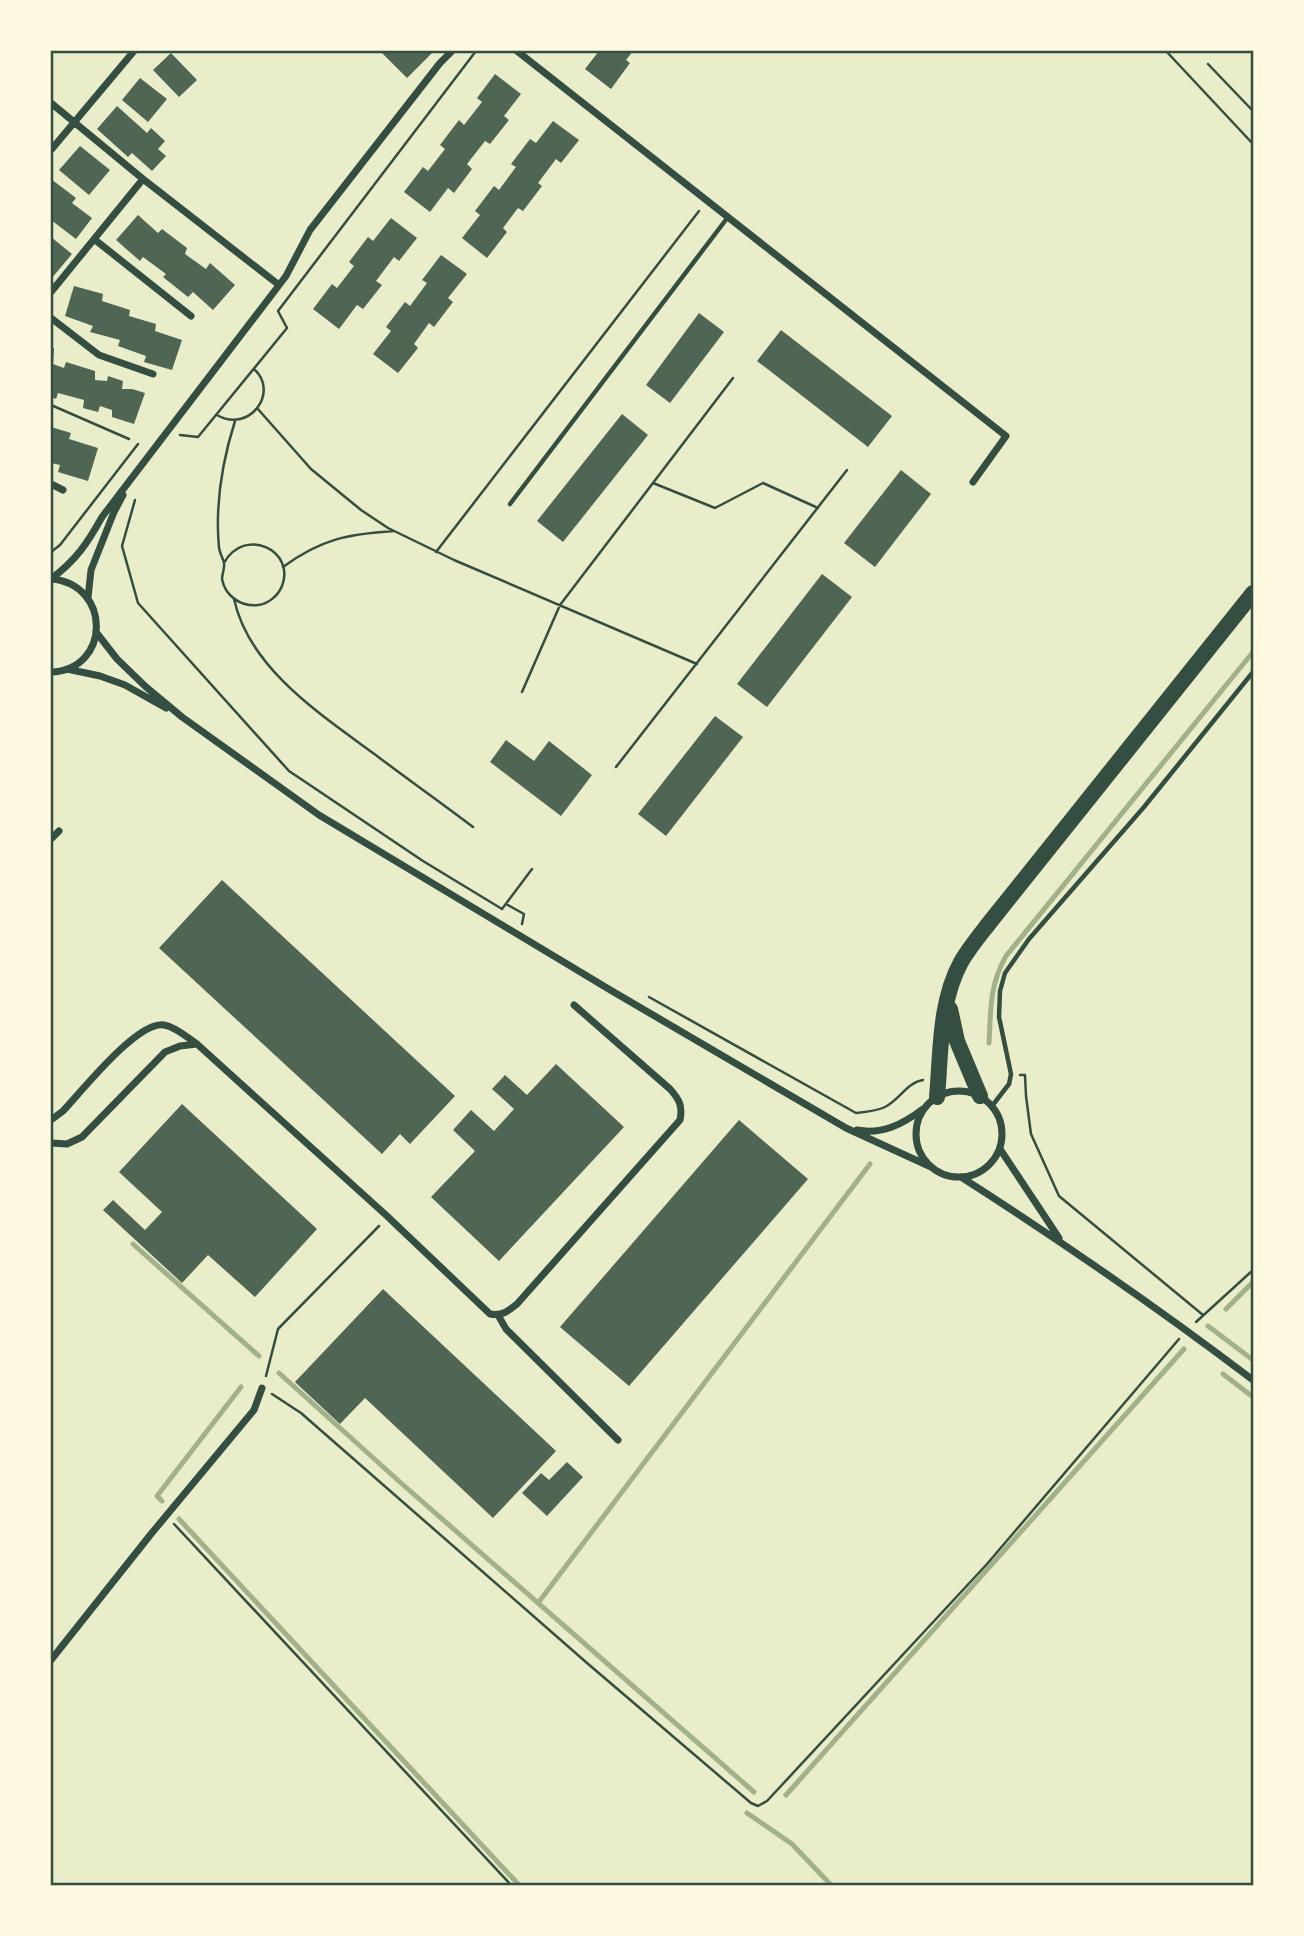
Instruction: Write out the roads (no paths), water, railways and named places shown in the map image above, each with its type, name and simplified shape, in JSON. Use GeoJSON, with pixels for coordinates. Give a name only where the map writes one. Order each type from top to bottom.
{"type":"FeatureCollection","features":[{"type":"Feature","properties":{"kind":"highway"},"geometry":{"type":"LineString","coordinates":[[932,1101],[939,1077],[948,1000],[959,964],[1253,593]]}},
{"type":"Feature","properties":{"kind":"highway"},"geometry":{"type":"LineString","coordinates":[[948,1000],[957,1041],[986,1101]]}},
{"type":"Feature","properties":{"kind":"street"},"geometry":{"type":"LineString","coordinates":[[51,150],[134,51]]}},
{"type":"Feature","properties":{"kind":"street"},"geometry":{"type":"LineString","coordinates":[[51,579],[66,568],[85,547],[102,517],[139,467],[286,276],[310,230],[452,51]]}},
{"type":"Feature","properties":{"kind":"street"},"geometry":{"type":"LineString","coordinates":[[517,51],[1006,436],[973,482]]}},
{"type":"Feature","properties":{"kind":"street"},"geometry":{"type":"LineString","coordinates":[[51,103],[279,285]]}},
{"type":"Feature","properties":{"kind":"street"},"geometry":{"type":"LineString","coordinates":[[51,292],[143,179]]}},
{"type":"Feature","properties":{"kind":"street"},"geometry":{"type":"LineString","coordinates":[[94,239],[191,316]]}},
{"type":"Feature","properties":{"kind":"street"},"geometry":{"type":"LineString","coordinates":[[51,318],[99,355],[153,374]]}},
{"type":"Feature","properties":{"kind":"street"},"geometry":{"type":"LineString","coordinates":[[88,598],[91,569],[100,543],[139,467]]}},
{"type":"Feature","properties":{"kind":"street"},"geometry":{"type":"LineString","coordinates":[[51,484],[63,490]]}},
{"type":"Feature","properties":{"kind":"street"},"geometry":{"type":"LineString","coordinates":[[51,579],[75,586],[88,598],[96,614],[96,632],[88,654],[67,669],[51,672]]}},
{"type":"Feature","properties":{"kind":"street"},"geometry":{"type":"LineString","coordinates":[[96,632],[127,668],[182,718]]}},
{"type":"Feature","properties":{"kind":"street"},"geometry":{"type":"LineString","coordinates":[[67,669],[125,685],[182,718],[319,815],[846,1128],[950,1176],[961,1177],[985,1169],[994,1160],[1002,1138],[998,1115],[986,1101],[970,1092],[959,1091],[932,1101],[896,1126],[867,1132],[846,1128]]}},
{"type":"Feature","properties":{"kind":"street"},"geometry":{"type":"LineString","coordinates":[[51,839],[59,831]]}},
{"type":"Feature","properties":{"kind":"street"},"geometry":{"type":"LineString","coordinates":[[51,1120],[63,1111],[131,1039],[147,1028],[162,1024],[172,1028],[197,1044],[387,1216],[490,1314],[498,1315],[507,1312],[516,1304],[680,1120],[682,1110],[678,1098],[670,1089],[574,1005]]}},
{"type":"Feature","properties":{"kind":"street"},"geometry":{"type":"LineString","coordinates":[[51,1143],[67,1144],[82,1137],[164,1052],[197,1044]]}},
{"type":"Feature","properties":{"kind":"street"},"geometry":{"type":"LineString","coordinates":[[931,1167],[917,1144],[916,1131],[919,1117],[932,1101]]}},
{"type":"Feature","properties":{"kind":"street"},"geometry":{"type":"LineString","coordinates":[[1000,1149],[1061,1242]]}},
{"type":"Feature","properties":{"kind":"street"},"geometry":{"type":"LineString","coordinates":[[961,1177],[1061,1242],[1253,1380]]}},
{"type":"Feature","properties":{"kind":"street"},"geometry":{"type":"LineString","coordinates":[[498,1315],[506,1329],[618,1440]]}},
{"type":"Feature","properties":{"kind":"street"},"geometry":{"type":"LineString","coordinates":[[51,1660],[166,1515],[254,1410],[262,1388]]}},
{"type":"Feature","properties":{"kind":"lane"},"geometry":{"type":"LineString","coordinates":[[510,505],[728,217]]}},
{"type":"Feature","properties":{"kind":"lane"},"geometry":{"type":"LineString","coordinates":[[986,1101],[1009,1084],[1011,1074],[999,1017],[1000,991],[1005,973],[1029,939],[1144,807],[1253,672]]}},
{"type":"Feature","properties":{"kind":"waterway"},"geometry":{"type":"LineString","coordinates":[[989,1043],[994,988],[1006,956],[1253,652]]}},
{"type":"Feature","properties":{"kind":"waterway"},"geometry":{"type":"LineString","coordinates":[[538,1603],[870,1164]]}},
{"type":"Feature","properties":{"kind":"waterway"},"geometry":{"type":"LineString","coordinates":[[133,1244],[259,1356]]}},
{"type":"Feature","properties":{"kind":"waterway"},"geometry":{"type":"LineString","coordinates":[[1226,1309],[1253,1282]]}},
{"type":"Feature","properties":{"kind":"waterway"},"geometry":{"type":"LineString","coordinates":[[1208,1326],[1253,1360]]}},
{"type":"Feature","properties":{"kind":"waterway"},"geometry":{"type":"LineString","coordinates":[[786,1795],[1184,1349]]}},
{"type":"Feature","properties":{"kind":"waterway"},"geometry":{"type":"LineString","coordinates":[[279,1373],[754,1792]]}},
{"type":"Feature","properties":{"kind":"waterway"},"geometry":{"type":"LineString","coordinates":[[1223,1374],[1253,1397]]}},
{"type":"Feature","properties":{"kind":"waterway"},"geometry":{"type":"LineString","coordinates":[[162,1501],[157,1496],[241,1387]]}},
{"type":"Feature","properties":{"kind":"waterway"},"geometry":{"type":"LineString","coordinates":[[179,1519],[519,1885]]}},
{"type":"Feature","properties":{"kind":"waterway"},"geometry":{"type":"LineString","coordinates":[[747,1813],[792,1844],[831,1885]]}}]}
